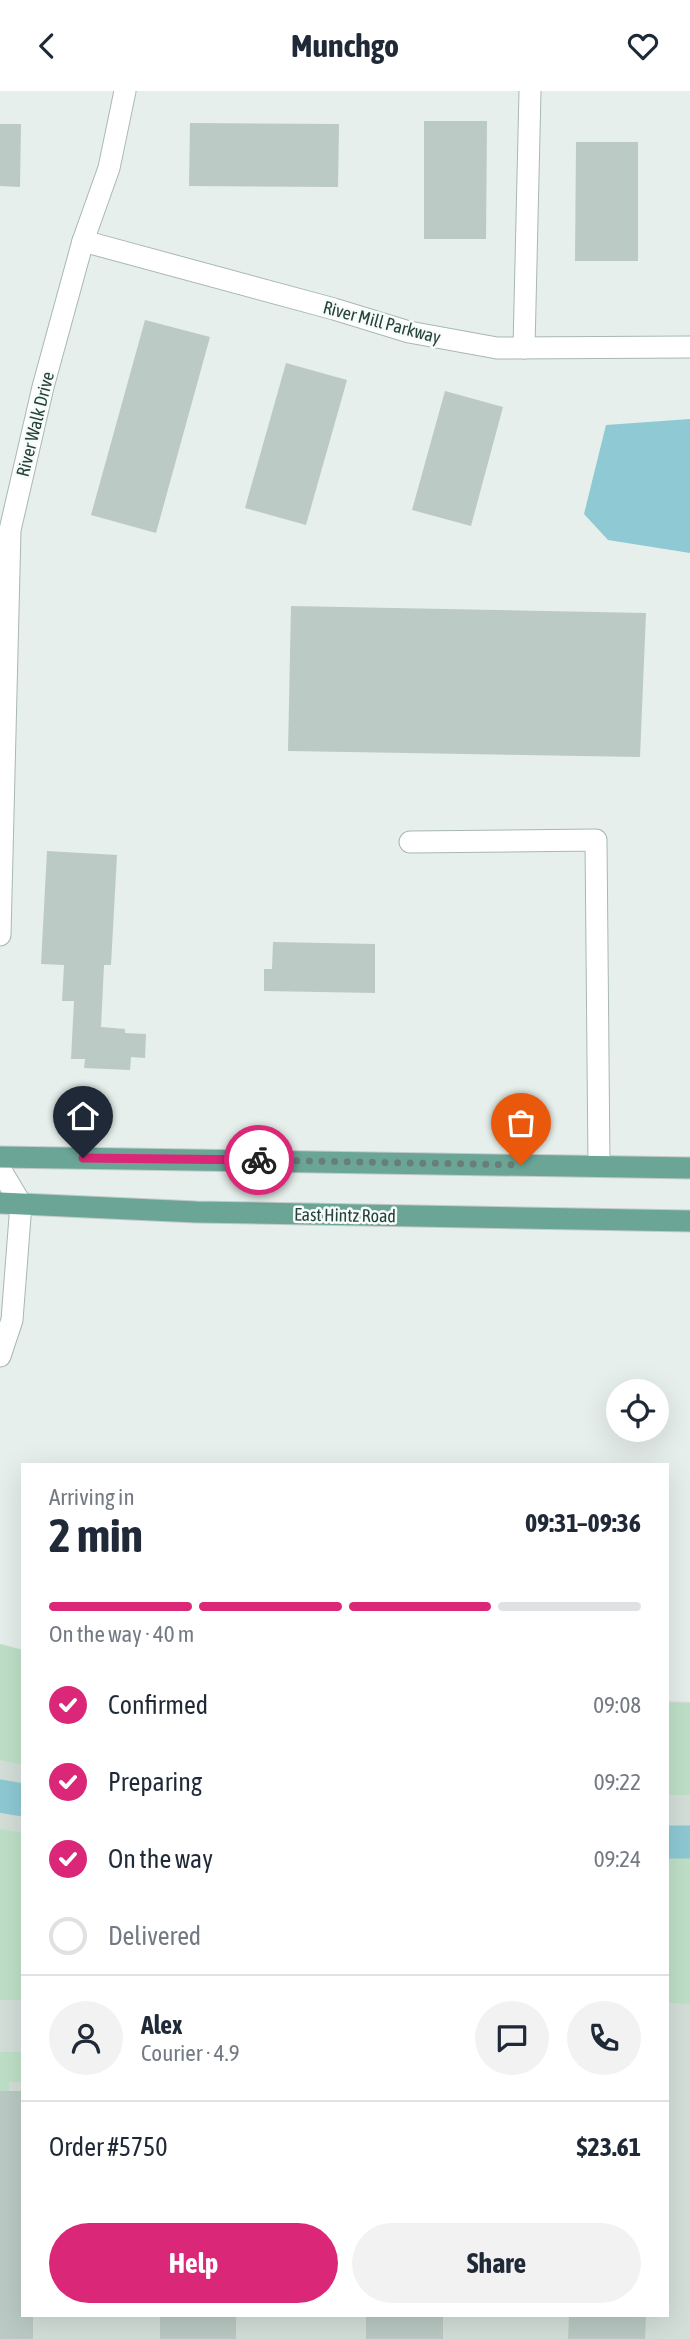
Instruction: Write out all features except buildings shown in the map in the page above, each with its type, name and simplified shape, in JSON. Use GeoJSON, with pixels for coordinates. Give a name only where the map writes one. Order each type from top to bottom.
{"type":"FeatureCollection","features":[{"type":"Feature","properties":{"kind":"main road"},"geometry":{"type":"LineString","coordinates":[[0,1157],[690,1168]]}},
{"type":"Feature","properties":{"kind":"main road","name":"East Hintz Road"},"geometry":{"type":"LineString","coordinates":[[11,1204],[210,1213],[690,1221]]}},
{"type":"Feature","properties":{"kind":"street","name":"River Walk Drive"},"geometry":{"type":"LineString","coordinates":[[0,935],[10,530],[43,387],[83,241],[109,168],[125,91]]}},
{"type":"Feature","properties":{"kind":"street"},"geometry":{"type":"LineString","coordinates":[[524,348],[530,91]]}},
{"type":"Feature","properties":{"kind":"street","name":"River Mill Parkway"},"geometry":{"type":"LineString","coordinates":[[83,241],[409,332],[496,348],[690,347]]}},
{"type":"Feature","properties":{"kind":"street"},"geometry":{"type":"LineString","coordinates":[[410,842],[596,840],[599,1166]]}},
{"type":"Feature","properties":{"kind":"street"},"geometry":{"type":"LineString","coordinates":[[0,1169],[11,1204],[12,1320],[0,1356]]}},
{"type":"Feature","properties":{"kind":"shaded area"},"geometry":{"type":"Polygon","coordinates":[[[0,1644],[21,1649],[21,2317],[669,2317],[669,1701],[690,1702],[690,2339],[0,2339],[0,1644]]]}},
{"type":"Feature","properties":{"kind":"green space"},"geometry":{"type":"Polygon","coordinates":[[[0,1644],[21,1649],[21,1765],[0,1760],[0,1644]]]}},
{"type":"Feature","properties":{"kind":"green space"},"geometry":{"type":"Polygon","coordinates":[[[669,1703],[690,1703],[690,1795],[669,1795],[669,1703]]]}},
{"type":"Feature","properties":{"kind":"green space"},"geometry":{"type":"Polygon","coordinates":[[[0,1829],[21,1833],[21,2000],[0,2000],[0,1829]]]}},
{"type":"Feature","properties":{"kind":"green space"},"geometry":{"type":"Polygon","coordinates":[[[690,1857],[690,2004],[669,2003],[669,1858],[690,1857]]]}},
{"type":"Feature","properties":{"kind":"green space"},"geometry":{"type":"Polygon","coordinates":[[[0,2052],[21,2052],[21,2082],[9,2082],[9,2091],[0,2091],[0,2052]]]}},
{"type":"Feature","properties":{"kind":"water"},"geometry":{"type":"Polygon","coordinates":[[[690,419],[690,553],[608,540],[584,514],[606,425],[690,419]]]}},
{"type":"Feature","properties":{"kind":"waterway"},"geometry":{"type":"LineString","coordinates":[[0,1796],[21,1800]]}},
{"type":"Feature","properties":{"kind":"waterway"},"geometry":{"type":"LineString","coordinates":[[669,1842],[690,1842]]}},
{"type":"Feature","properties":{"kind":"way so far"},"geometry":{"type":"LineString","coordinates":[[259,1160],[521,1165]]}},
{"type":"Feature","properties":{"kind":"route"},"geometry":{"type":"LineString","coordinates":[[83,1158],[259,1160]]}}]}
